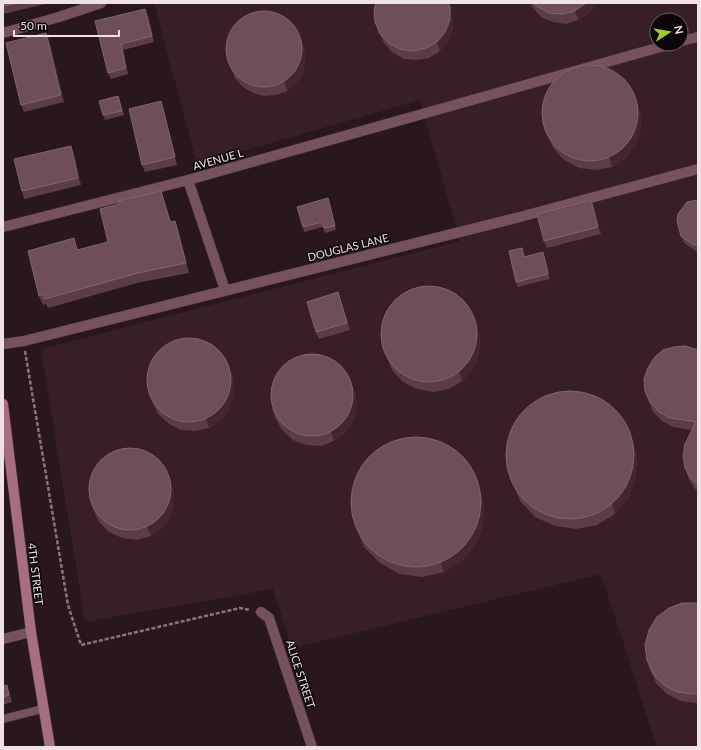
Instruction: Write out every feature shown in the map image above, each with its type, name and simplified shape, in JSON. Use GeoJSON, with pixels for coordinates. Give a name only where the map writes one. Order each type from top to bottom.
{"type":"FeatureCollection","features":[{"type":"Feature","properties":{"kind":"main road","name":"4TH STREET"},"geometry":{"type":"LineString","coordinates":[[3,404],[5,442],[31,632],[42,709],[50,747]]}},
{"type":"Feature","properties":{"kind":"street"},"geometry":{"type":"LineString","coordinates":[[3,33],[101,3]]}},
{"type":"Feature","properties":{"kind":"street","name":"AVENUE L"},"geometry":{"type":"LineString","coordinates":[[3,227],[188,180],[649,50]]}},
{"type":"Feature","properties":{"kind":"street","name":"DOUGLAS LANE"},"geometry":{"type":"LineString","coordinates":[[3,344],[24,341],[520,217],[698,169]]}},
{"type":"Feature","properties":{"kind":"street"},"geometry":{"type":"LineString","coordinates":[[188,180],[225,290]]}},
{"type":"Feature","properties":{"kind":"street","name":"ALICE STREET"},"geometry":{"type":"LineString","coordinates":[[261,612],[270,618],[312,747]]}},
{"type":"Feature","properties":{"kind":"street"},"geometry":{"type":"LineString","coordinates":[[3,639],[31,632]]}},
{"type":"Feature","properties":{"kind":"lane"},"geometry":{"type":"LineString","coordinates":[[3,719],[42,709]]}},
{"type":"Feature","properties":{"kind":"path"},"geometry":{"type":"LineString","coordinates":[[24,341],[68,605],[81,645],[240,608],[261,612]]}},
{"type":"Feature","properties":{"kind":"shaded area"},"geometry":{"type":"Polygon","coordinates":[[[154,3],[698,3],[698,747],[657,747],[601,574],[292,648],[273,589],[85,622],[41,349],[460,241],[420,100],[197,164],[154,3]]]}},
{"type":"Feature","properties":{"kind":"building"},"geometry":{"type":"Polygon","coordinates":[[[3,3],[18,3],[3,6],[3,3]]]}},
{"type":"Feature","properties":{"kind":"building"},"geometry":{"type":"Polygon","coordinates":[[[376,3],[448,3],[450,7],[450,20],[445,32],[437,42],[426,48],[413,51],[400,49],[389,43],[380,34],[375,22],[374,10],[376,3]]]}},
{"type":"Feature","properties":{"kind":"building"},"geometry":{"type":"Polygon","coordinates":[[[533,3],[586,3],[575,11],[562,14],[550,13],[533,3]]]}},
{"type":"Feature","properties":{"kind":"building"},"geometry":{"type":"Polygon","coordinates":[[[145,9],[152,36],[121,44],[126,68],[108,73],[95,21],[145,9]]]}},
{"type":"Feature","properties":{"kind":"building"},"geometry":{"type":"Polygon","coordinates":[[[264,11],[278,14],[291,22],[299,35],[302,49],[299,63],[291,76],[278,84],[264,87],[250,84],[237,76],[229,63],[226,49],[229,35],[237,22],[250,14],[264,11]]]}},
{"type":"Feature","properties":{"kind":"building"},"geometry":{"type":"Polygon","coordinates":[[[46,33],[61,95],[21,105],[6,43],[46,33]]]}},
{"type":"Feature","properties":{"kind":"building"},"geometry":{"type":"Polygon","coordinates":[[[590,65],[608,69],[617,73],[624,79],[630,86],[634,95],[638,113],[634,131],[630,140],[624,147],[617,153],[608,157],[590,161],[572,157],[563,153],[556,147],[550,140],[546,131],[542,113],[546,95],[550,86],[556,79],[563,73],[572,69],[590,65]]]}},
{"type":"Feature","properties":{"kind":"building"},"geometry":{"type":"Polygon","coordinates":[[[118,96],[122,111],[103,115],[99,101],[118,96]]]}},
{"type":"Feature","properties":{"kind":"building"},"geometry":{"type":"Polygon","coordinates":[[[161,101],[175,157],[142,165],[129,109],[161,101]]]}},
{"type":"Feature","properties":{"kind":"building"},"geometry":{"type":"Polygon","coordinates":[[[71,146],[78,178],[22,191],[14,159],[71,146]]]}},
{"type":"Feature","properties":{"kind":"building"},"geometry":{"type":"Polygon","coordinates":[[[161,191],[170,222],[175,221],[186,263],[138,273],[45,299],[43,294],[39,296],[28,251],[74,238],[77,250],[108,242],[100,209],[119,204],[118,201],[161,191]]]}},
{"type":"Feature","properties":{"kind":"building"},"geometry":{"type":"Polygon","coordinates":[[[328,198],[335,226],[324,228],[322,222],[303,227],[297,207],[328,198]]]}},
{"type":"Feature","properties":{"kind":"building"},"geometry":{"type":"Polygon","coordinates":[[[591,200],[598,227],[544,241],[537,214],[591,200]]]}},
{"type":"Feature","properties":{"kind":"building"},"geometry":{"type":"Polygon","coordinates":[[[698,200],[698,245],[694,245],[681,236],[677,221],[678,214],[687,202],[698,200]]]}},
{"type":"Feature","properties":{"kind":"building"},"geometry":{"type":"Polygon","coordinates":[[[522,248],[524,257],[543,252],[548,274],[516,282],[509,251],[522,248]]]}},
{"type":"Feature","properties":{"kind":"building"},"geometry":{"type":"Polygon","coordinates":[[[429,286],[447,290],[456,294],[463,300],[469,307],[473,316],[477,334],[473,352],[469,361],[463,368],[456,374],[447,378],[429,382],[411,378],[402,374],[395,368],[389,361],[385,352],[381,334],[385,316],[389,307],[395,300],[402,294],[411,290],[429,286]]]}},
{"type":"Feature","properties":{"kind":"building"},"geometry":{"type":"Polygon","coordinates":[[[338,292],[347,323],[316,332],[307,302],[338,292]]]}},
{"type":"Feature","properties":{"kind":"building"},"geometry":{"type":"Polygon","coordinates":[[[189,338],[205,341],[219,350],[228,364],[231,380],[228,396],[219,410],[205,419],[189,422],[173,419],[159,410],[150,396],[147,380],[150,364],[159,350],[173,341],[189,338]]]}},
{"type":"Feature","properties":{"kind":"building"},"geometry":{"type":"Polygon","coordinates":[[[685,346],[698,350],[697,422],[670,418],[659,412],[650,402],[645,391],[644,379],[654,358],[663,350],[685,346]]]}},
{"type":"Feature","properties":{"kind":"building"},"geometry":{"type":"Polygon","coordinates":[[[304,354],[320,354],[335,361],[346,372],[353,387],[353,403],[350,411],[341,424],[328,433],[320,436],[304,436],[289,429],[278,418],[271,403],[271,387],[278,372],[289,361],[304,354]]]}},
{"type":"Feature","properties":{"kind":"building"},"geometry":{"type":"Polygon","coordinates":[[[570,391],[594,396],[615,410],[629,431],[634,455],[629,479],[615,500],[594,514],[570,519],[546,514],[525,500],[511,479],[506,455],[511,431],[525,410],[546,396],[570,391]]]}},
{"type":"Feature","properties":{"kind":"building"},"geometry":{"type":"Polygon","coordinates":[[[696,422],[698,422],[698,485],[691,478],[685,468],[683,456],[685,444],[696,422]]]}},
{"type":"Feature","properties":{"kind":"building"},"geometry":{"type":"Polygon","coordinates":[[[422,437],[441,442],[462,456],[476,477],[480,489],[480,515],[476,527],[462,548],[441,562],[429,566],[410,567],[391,562],[370,548],[356,527],[352,515],[351,496],[356,477],[370,456],[391,442],[403,438],[422,437]]]}},
{"type":"Feature","properties":{"kind":"building"},"geometry":{"type":"Polygon","coordinates":[[[122,448],[138,448],[153,455],[164,466],[171,481],[171,497],[168,505],[159,518],[146,527],[138,530],[122,530],[107,523],[96,512],[89,497],[89,481],[96,466],[107,455],[122,448]]]}},
{"type":"Feature","properties":{"kind":"building"},"geometry":{"type":"Polygon","coordinates":[[[682,603],[698,603],[698,693],[692,694],[677,692],[664,685],[653,674],[647,660],[645,645],[649,630],[657,617],[669,608],[682,603]]]}},
{"type":"Feature","properties":{"kind":"building"},"geometry":{"type":"Polygon","coordinates":[[[7,685],[9,695],[3,697],[3,686],[7,685]]]}}]}
